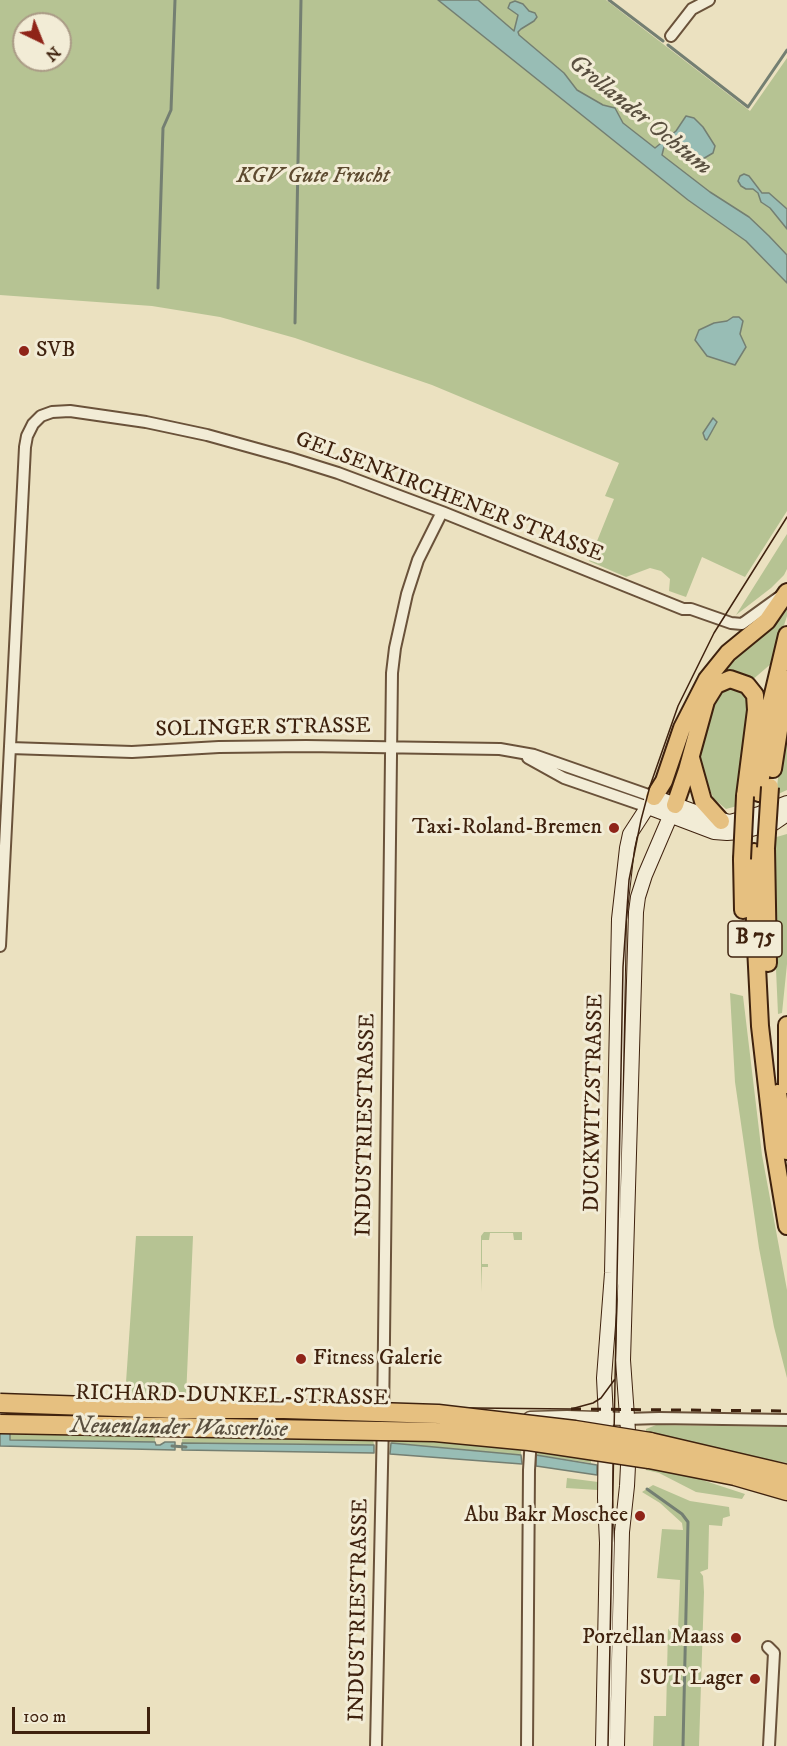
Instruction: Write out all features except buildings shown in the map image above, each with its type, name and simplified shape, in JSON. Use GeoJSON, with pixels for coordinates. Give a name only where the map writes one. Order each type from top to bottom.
{"type":"FeatureCollection","features":[{"type":"Feature","properties":{"kind":"highway"},"geometry":{"type":"LineString","coordinates":[[651,802],[664,781],[682,728],[707,679],[728,653],[767,621],[785,595]]}},
{"type":"Feature","properties":{"kind":"highway","name":"B 75"},"geometry":{"type":"LineString","coordinates":[[787,635],[770,707],[758,792],[754,853],[787,1151]]}},
{"type":"Feature","properties":{"kind":"highway"},"geometry":{"type":"LineString","coordinates":[[672,811],[711,692],[716,685],[730,679],[747,685],[755,695],[758,792],[745,949],[749,997],[760,1026],[774,1148],[787,1226]]}},
{"type":"Feature","properties":{"kind":"highway","name":"B 75"},"geometry":{"type":"LineString","coordinates":[[758,792],[787,679]]}},
{"type":"Feature","properties":{"kind":"highway"},"geometry":{"type":"LineString","coordinates":[[691,758],[703,801],[721,821]]}},
{"type":"Feature","properties":{"kind":"highway"},"geometry":{"type":"LineString","coordinates":[[787,1025],[787,1085]]}},
{"type":"Feature","properties":{"kind":"highway"},"geometry":{"type":"LineString","coordinates":[[781,1113],[787,1090]]}},
{"type":"Feature","properties":{"kind":"highway"},"geometry":{"type":"LineString","coordinates":[[0,1403],[438,1414],[575,1430],[787,1491]]}},
{"type":"Feature","properties":{"kind":"highway"},"geometry":{"type":"LineString","coordinates":[[0,1424],[435,1432],[650,1451],[787,1474]]}},
{"type":"Feature","properties":{"kind":"main road","name":"SOLINGER STRASSE"},"geometry":{"type":"LineString","coordinates":[[651,802],[672,811]]}},
{"type":"Feature","properties":{"kind":"main road","name":"DUCKWITZSTRASSE"},"geometry":{"type":"LineString","coordinates":[[603,1746],[607,1544],[604,1498],[606,1418],[604,1378],[612,1273],[620,911],[630,834],[651,802]]}},
{"type":"Feature","properties":{"kind":"main road"},"geometry":{"type":"LineString","coordinates":[[672,811],[721,821],[741,820],[787,803]]}},
{"type":"Feature","properties":{"kind":"main road","name":"DUCKWITZSTRASSE"},"geometry":{"type":"LineString","coordinates":[[616,1746],[622,1532],[628,1460],[623,1360],[636,912],[645,875],[672,811]]}},
{"type":"Feature","properties":{"kind":"main road"},"geometry":{"type":"LineString","coordinates":[[672,811],[714,832],[727,833],[781,822],[787,814]]}},
{"type":"Feature","properties":{"kind":"street"},"geometry":{"type":"LineString","coordinates":[[671,36],[692,9],[709,0]]}},
{"type":"Feature","properties":{"kind":"street","name":"GELSENKIRCHENER STRASSE"},"geometry":{"type":"LineString","coordinates":[[10,748],[25,447],[33,424],[41,416],[52,412],[91,414],[146,422],[240,444],[338,473],[442,512],[683,609],[691,609],[738,624],[753,617],[785,595]]}},
{"type":"Feature","properties":{"kind":"street","name":"INDUSTRIESTRASSE"},"geometry":{"type":"LineString","coordinates":[[376,1746],[383,1421],[392,673],[402,612],[418,560],[442,512]]}},
{"type":"Feature","properties":{"kind":"street","name":"SOLINGER STRASSE"},"geometry":{"type":"LineString","coordinates":[[10,748],[132,752],[219,747],[306,746],[500,749],[553,761],[651,802]]}},
{"type":"Feature","properties":{"kind":"street"},"geometry":{"type":"LineString","coordinates":[[0,946],[10,748]]}},
{"type":"Feature","properties":{"kind":"street","name":"RICHARD-DUNKEL-STRASSE"},"geometry":{"type":"LineString","coordinates":[[0,1413],[383,1421],[491,1427],[510,1418],[606,1418]]}},
{"type":"Feature","properties":{"kind":"street"},"geometry":{"type":"LineString","coordinates":[[527,1746],[529,1451],[533,1418]]}},
{"type":"Feature","properties":{"kind":"street"},"geometry":{"type":"LineString","coordinates":[[606,1418],[787,1420]]}},
{"type":"Feature","properties":{"kind":"street"},"geometry":{"type":"LineString","coordinates":[[768,1647],[774,1653],[769,1746]]}},
{"type":"Feature","properties":{"kind":"green space","name":"KGV Gute Frucht"},"geometry":{"type":"Polygon","coordinates":[[[0,0],[438,0],[688,200],[746,241],[787,283],[787,511],[745,577],[702,557],[686,597],[669,591],[670,579],[661,571],[650,568],[626,577],[589,561],[614,499],[605,496],[619,463],[432,385],[295,338],[220,317],[152,306],[0,295],[0,0]],[[733,317],[727,321],[714,323],[740,334],[733,317]]]}},
{"type":"Feature","properties":{"kind":"green space"},"geometry":{"type":"Polygon","coordinates":[[[478,0],[606,0],[750,111],[787,58],[787,209],[769,193],[763,193],[749,176],[746,189],[753,189],[758,193],[761,202],[770,208],[787,229],[787,255],[749,217],[710,192],[662,155],[665,143],[675,140],[679,142],[679,150],[687,159],[695,163],[715,146],[703,127],[683,120],[676,131],[655,148],[623,123],[615,108],[603,105],[577,90],[564,73],[519,35],[518,32],[529,23],[529,11],[523,4],[515,1],[510,3],[518,15],[514,31],[478,0]]]}},
{"type":"Feature","properties":{"kind":"green space"},"geometry":{"type":"Polygon","coordinates":[[[787,534],[787,569],[784,575],[736,615],[787,534]]]}},
{"type":"Feature","properties":{"kind":"green space"},"geometry":{"type":"Polygon","coordinates":[[[787,602],[787,616],[772,663],[751,681],[729,674],[689,742],[718,671],[787,602]]]}},
{"type":"Feature","properties":{"kind":"green space"},"geometry":{"type":"Polygon","coordinates":[[[732,689],[743,693],[749,701],[737,806],[726,809],[714,799],[697,761],[712,708],[719,693],[732,689]]]}},
{"type":"Feature","properties":{"kind":"green space"},"geometry":{"type":"Polygon","coordinates":[[[787,715],[787,790],[776,795],[783,737],[787,715]]]}},
{"type":"Feature","properties":{"kind":"green space"},"geometry":{"type":"Polygon","coordinates":[[[787,834],[787,964],[782,1013],[778,1014],[773,902],[773,838],[787,834]]]}},
{"type":"Feature","properties":{"kind":"green space"},"geometry":{"type":"Polygon","coordinates":[[[730,993],[743,996],[762,1155],[787,1290],[787,1378],[774,1327],[759,1248],[735,1082],[730,993]]]}},
{"type":"Feature","properties":{"kind":"green space"},"geometry":{"type":"Polygon","coordinates":[[[484,1232],[522,1232],[522,1240],[514,1240],[513,1233],[490,1233],[489,1240],[482,1240],[482,1264],[488,1264],[488,1267],[482,1267],[481,1292],[481,1236],[484,1232]]]}},
{"type":"Feature","properties":{"kind":"green space"},"geometry":{"type":"Polygon","coordinates":[[[136,1236],[193,1236],[186,1398],[125,1397],[136,1236]]]}},
{"type":"Feature","properties":{"kind":"green space"},"geometry":{"type":"Polygon","coordinates":[[[656,1425],[787,1427],[787,1463],[646,1432],[646,1429],[656,1425]]]}},
{"type":"Feature","properties":{"kind":"green space"},"geometry":{"type":"Polygon","coordinates":[[[10,1431],[155,1434],[155,1442],[9,1440],[10,1431]]]}},
{"type":"Feature","properties":{"kind":"green space"},"geometry":{"type":"Polygon","coordinates":[[[216,1437],[373,1439],[374,1445],[182,1443],[182,1439],[216,1437]]]}},
{"type":"Feature","properties":{"kind":"green space"},"geometry":{"type":"Polygon","coordinates":[[[393,1438],[515,1448],[521,1450],[521,1455],[391,1443],[393,1438]]]}},
{"type":"Feature","properties":{"kind":"green space"},"geometry":{"type":"Polygon","coordinates":[[[539,1451],[591,1458],[591,1463],[536,1455],[539,1451]]]}},
{"type":"Feature","properties":{"kind":"green space"},"geometry":{"type":"Polygon","coordinates":[[[646,1467],[693,1477],[745,1494],[742,1499],[696,1492],[659,1473],[646,1470],[646,1467]]]}},
{"type":"Feature","properties":{"kind":"green space"},"geometry":{"type":"Polygon","coordinates":[[[567,1478],[598,1482],[598,1490],[566,1488],[567,1478]]]}},
{"type":"Feature","properties":{"kind":"green space"},"geometry":{"type":"Polygon","coordinates":[[[653,1485],[690,1501],[729,1507],[730,1516],[723,1518],[722,1526],[709,1525],[708,1569],[700,1572],[703,1576],[704,1592],[699,1746],[653,1746],[654,1716],[666,1716],[668,1629],[678,1629],[680,1580],[657,1578],[662,1529],[683,1530],[682,1523],[660,1503],[642,1492],[653,1485]]]}},
{"type":"Feature","properties":{"kind":"water"},"geometry":{"type":"Polygon","coordinates":[[[438,0],[478,0],[514,31],[518,15],[508,8],[510,3],[515,1],[523,4],[537,17],[518,32],[519,35],[564,73],[577,90],[603,105],[615,108],[623,123],[655,148],[676,131],[686,116],[694,118],[703,127],[715,146],[713,153],[696,163],[687,159],[679,150],[679,142],[675,140],[665,143],[662,155],[710,192],[749,217],[769,236],[787,255],[787,283],[746,241],[688,200],[438,0]]]}},
{"type":"Feature","properties":{"kind":"water"},"geometry":{"type":"Polygon","coordinates":[[[744,174],[749,176],[762,193],[769,193],[787,209],[787,229],[770,208],[761,202],[758,193],[741,186],[738,181],[744,174]]]}},
{"type":"Feature","properties":{"kind":"water"},"geometry":{"type":"Polygon","coordinates":[[[733,317],[739,317],[743,321],[740,334],[746,347],[735,365],[707,356],[695,340],[699,330],[733,317]]]}},
{"type":"Feature","properties":{"kind":"water"},"geometry":{"type":"Polygon","coordinates":[[[713,418],[717,422],[707,440],[703,433],[713,418]]]}},
{"type":"Feature","properties":{"kind":"water"},"geometry":{"type":"Polygon","coordinates":[[[0,1425],[10,1425],[10,1440],[155,1442],[156,1445],[175,1442],[175,1450],[0,1446],[0,1425]]]}},
{"type":"Feature","properties":{"kind":"water"},"geometry":{"type":"Polygon","coordinates":[[[182,1443],[374,1445],[374,1453],[182,1450],[182,1443]]]}},
{"type":"Feature","properties":{"kind":"water"},"geometry":{"type":"Polygon","coordinates":[[[391,1443],[521,1455],[522,1464],[390,1454],[391,1443]]]}},
{"type":"Feature","properties":{"kind":"water"},"geometry":{"type":"Polygon","coordinates":[[[536,1455],[597,1465],[597,1475],[536,1466],[536,1455]]]}},
{"type":"Feature","properties":{"kind":"waterway"},"geometry":{"type":"LineString","coordinates":[[158,288],[163,128],[171,110],[175,0]]}},
{"type":"Feature","properties":{"kind":"waterway"},"geometry":{"type":"LineString","coordinates":[[295,323],[301,0]]}},
{"type":"Feature","properties":{"kind":"waterway"},"geometry":{"type":"LineString","coordinates":[[609,0],[663,41]]}},
{"type":"Feature","properties":{"kind":"waterway"},"geometry":{"type":"LineString","coordinates":[[668,45],[748,107],[787,50]]}},
{"type":"Feature","properties":{"kind":"waterway","name":"Neuenlander Wasserlöse"},"geometry":{"type":"LineString","coordinates":[[172,1446],[186,1447]]}},
{"type":"Feature","properties":{"kind":"waterway","name":"Neuenlander Wasserlöse"},"geometry":{"type":"LineString","coordinates":[[647,1489],[682,1514],[688,1522],[683,1746]]}},
{"type":"Feature","properties":{"kind":"tram line"},"geometry":{"type":"LineString","coordinates":[[608,1746],[623,967],[629,880],[650,786],[678,706],[714,633],[787,517]]}},
{"type":"Feature","properties":{"kind":"tram line"},"geometry":{"type":"LineString","coordinates":[[0,1403],[571,1409],[593,1403],[601,1398],[615,1379]]}},
{"type":"Feature","properties":{"kind":"railway"},"geometry":{"type":"LineString","coordinates":[[571,1409],[787,1411]]}},
{"type":"Feature","properties":{"kind":"place","name":"SVB"},"geometry":{"type":"Point","coordinates":[24,351]}},
{"type":"Feature","properties":{"kind":"place","name":"Taxi-Roland-Bremen"},"geometry":{"type":"Point","coordinates":[614,828]}},
{"type":"Feature","properties":{"kind":"place","name":"Fitness Galerie"},"geometry":{"type":"Point","coordinates":[301,1359]}},
{"type":"Feature","properties":{"kind":"place","name":"Abu Bakr Moschee"},"geometry":{"type":"Point","coordinates":[640,1516]}},
{"type":"Feature","properties":{"kind":"place","name":"Porzellan Maass"},"geometry":{"type":"Point","coordinates":[736,1638]}},
{"type":"Feature","properties":{"kind":"place","name":"SUT Lager"},"geometry":{"type":"Point","coordinates":[755,1679]}},
{"type":"Feature","properties":{"kind":"water label","name":"Grollander Ochtum"},"geometry":{"type":"Point","coordinates":[639,116]}}]}
